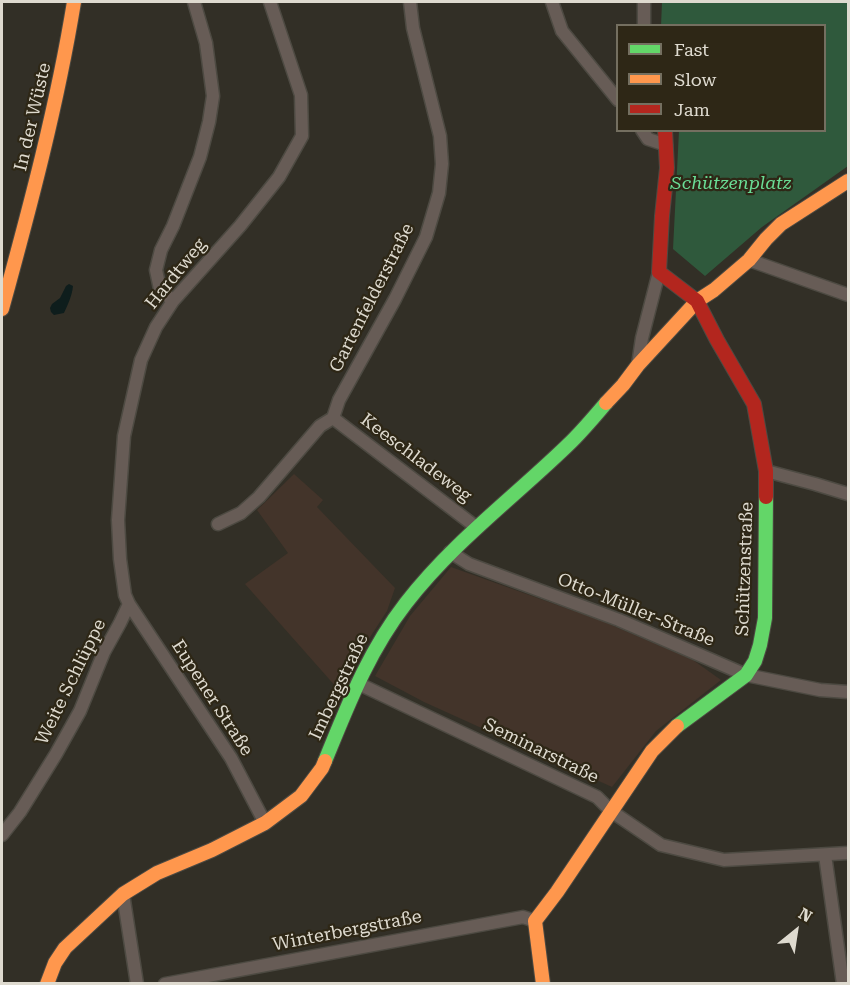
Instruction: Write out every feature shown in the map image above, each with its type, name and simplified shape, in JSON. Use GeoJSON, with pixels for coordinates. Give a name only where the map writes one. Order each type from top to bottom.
{"type":"FeatureCollection","features":[{"type":"Feature","properties":{"kind":"street","name":"In der Wüste"},"geometry":{"type":"LineString","coordinates":[[2,309],[56,104],[74,2]]}},
{"type":"Feature","properties":{"kind":"street"},"geometry":{"type":"LineString","coordinates":[[173,301],[160,288],[156,270],[161,250],[200,157],[210,122],[213,96],[206,43],[194,2]]}},
{"type":"Feature","properties":{"kind":"street","name":"Hardtweg"},"geometry":{"type":"LineString","coordinates":[[127,600],[120,559],[118,520],[124,436],[141,360],[156,327],[173,301],[240,226],[279,177],[302,136],[301,95],[270,2]]}},
{"type":"Feature","properties":{"kind":"street","name":"Gartenfelderstraße"},"geometry":{"type":"LineString","coordinates":[[218,524],[241,513],[259,497],[320,426],[333,418],[339,400],[395,299],[426,237],[439,193],[442,164],[440,136],[413,28],[410,2]]}},
{"type":"Feature","properties":{"kind":"street"},"geometry":{"type":"LineString","coordinates":[[552,2],[562,31],[616,98]]}},
{"type":"Feature","properties":{"kind":"street"},"geometry":{"type":"LineString","coordinates":[[644,2],[644,24]]}},
{"type":"Feature","properties":{"kind":"street"},"geometry":{"type":"LineString","coordinates":[[643,132],[648,139],[665,138]]}},
{"type":"Feature","properties":{"kind":"street","name":"Imbergstraße"},"geometry":{"type":"LineString","coordinates":[[638,365],[642,338],[659,272],[662,216],[668,168],[665,138]]}},
{"type":"Feature","properties":{"kind":"street","name":"Imbergstraße"},"geometry":{"type":"LineString","coordinates":[[47,984],[55,963],[65,948],[123,894],[157,873],[212,850],[265,823],[301,796],[322,768],[357,683],[378,644],[406,603],[450,552],[573,440],[697,301],[714,290],[748,260],[781,225],[849,181]]}},
{"type":"Feature","properties":{"kind":"street"},"geometry":{"type":"LineString","coordinates":[[748,260],[849,295]]}},
{"type":"Feature","properties":{"kind":"street"},"geometry":{"type":"LineString","coordinates":[[659,272],[697,301]]}},
{"type":"Feature","properties":{"kind":"street","name":"Schützenstraße"},"geometry":{"type":"LineString","coordinates":[[535,921],[652,751],[681,722],[746,675],[755,662],[760,645],[765,618],[766,471],[754,404],[697,301]]}},
{"type":"Feature","properties":{"kind":"street","name":"Keeschladeweg"},"geometry":{"type":"LineString","coordinates":[[333,418],[476,527]]}},
{"type":"Feature","properties":{"kind":"street"},"geometry":{"type":"LineString","coordinates":[[766,471],[849,494]]}},
{"type":"Feature","properties":{"kind":"street","name":"Otto-Müller-Straße"},"geometry":{"type":"LineString","coordinates":[[450,552],[469,564],[619,620],[746,675],[820,690],[849,692]]}},
{"type":"Feature","properties":{"kind":"street","name":"Eupener Straße"},"geometry":{"type":"LineString","coordinates":[[127,600],[231,758],[265,823]]}},
{"type":"Feature","properties":{"kind":"street","name":"Weite Schlüppe"},"geometry":{"type":"LineString","coordinates":[[2,835],[20,812],[80,711],[104,652],[120,623],[127,600]]}},
{"type":"Feature","properties":{"kind":"street","name":"Seminarstraße"},"geometry":{"type":"LineString","coordinates":[[357,683],[597,797],[611,811],[661,845],[724,860],[849,853]]}},
{"type":"Feature","properties":{"kind":"street"},"geometry":{"type":"LineString","coordinates":[[825,855],[843,984]]}},
{"type":"Feature","properties":{"kind":"street"},"geometry":{"type":"LineString","coordinates":[[123,894],[137,984]]}},
{"type":"Feature","properties":{"kind":"street","name":"Winterbergstraße"},"geometry":{"type":"LineString","coordinates":[[165,984],[511,919],[523,917],[535,921]]}},
{"type":"Feature","properties":{"kind":"street"},"geometry":{"type":"LineString","coordinates":[[535,921],[543,984]]}},
{"type":"Feature","properties":{"kind":"shaded area"},"geometry":{"type":"Polygon","coordinates":[[[69,284],[73,286],[64,313],[54,315],[50,308],[69,284]]]}},
{"type":"Feature","properties":{"kind":"shaded area"},"geometry":{"type":"Polygon","coordinates":[[[294,474],[323,500],[317,507],[395,588],[387,611],[337,688],[245,584],[288,553],[257,510],[294,474]]]}},
{"type":"Feature","properties":{"kind":"shaded area"},"geometry":{"type":"Polygon","coordinates":[[[451,567],[602,621],[693,660],[721,680],[656,731],[612,787],[424,702],[375,676],[410,616],[451,567]]]}},
{"type":"Feature","properties":{"kind":"green space","name":"Schützenplatz"},"geometry":{"type":"Polygon","coordinates":[[[662,2],[848,2],[848,166],[762,227],[705,276],[673,249],[679,132],[826,132],[826,24],[661,24],[662,2]]]}},
{"type":"Feature","properties":{"kind":"traffic: fast"},"geometry":{"type":"LineString","coordinates":[[325,761],[370,660],[406,603],[444,559],[572,441],[606,403]]}},
{"type":"Feature","properties":{"kind":"traffic: fast"},"geometry":{"type":"LineString","coordinates":[[677,726],[746,675],[755,661],[765,618],[766,497]]}},
{"type":"Feature","properties":{"kind":"traffic: slow"},"geometry":{"type":"LineString","coordinates":[[2,309],[51,118],[74,2]]}},
{"type":"Feature","properties":{"kind":"traffic: slow"},"geometry":{"type":"LineString","coordinates":[[606,403],[697,301],[714,290],[749,260],[781,224],[848,181]]}},
{"type":"Feature","properties":{"kind":"traffic: slow"},"geometry":{"type":"LineString","coordinates":[[543,984],[535,921],[652,751],[677,726]]}},
{"type":"Feature","properties":{"kind":"traffic: slow"},"geometry":{"type":"LineString","coordinates":[[47,984],[55,963],[65,948],[123,894],[157,873],[212,850],[265,823],[301,796],[325,761]]}},
{"type":"Feature","properties":{"kind":"traffic: jam"},"geometry":{"type":"LineString","coordinates":[[665,132],[667,168],[659,272],[697,301],[754,404],[766,471],[766,497]]}}]}
